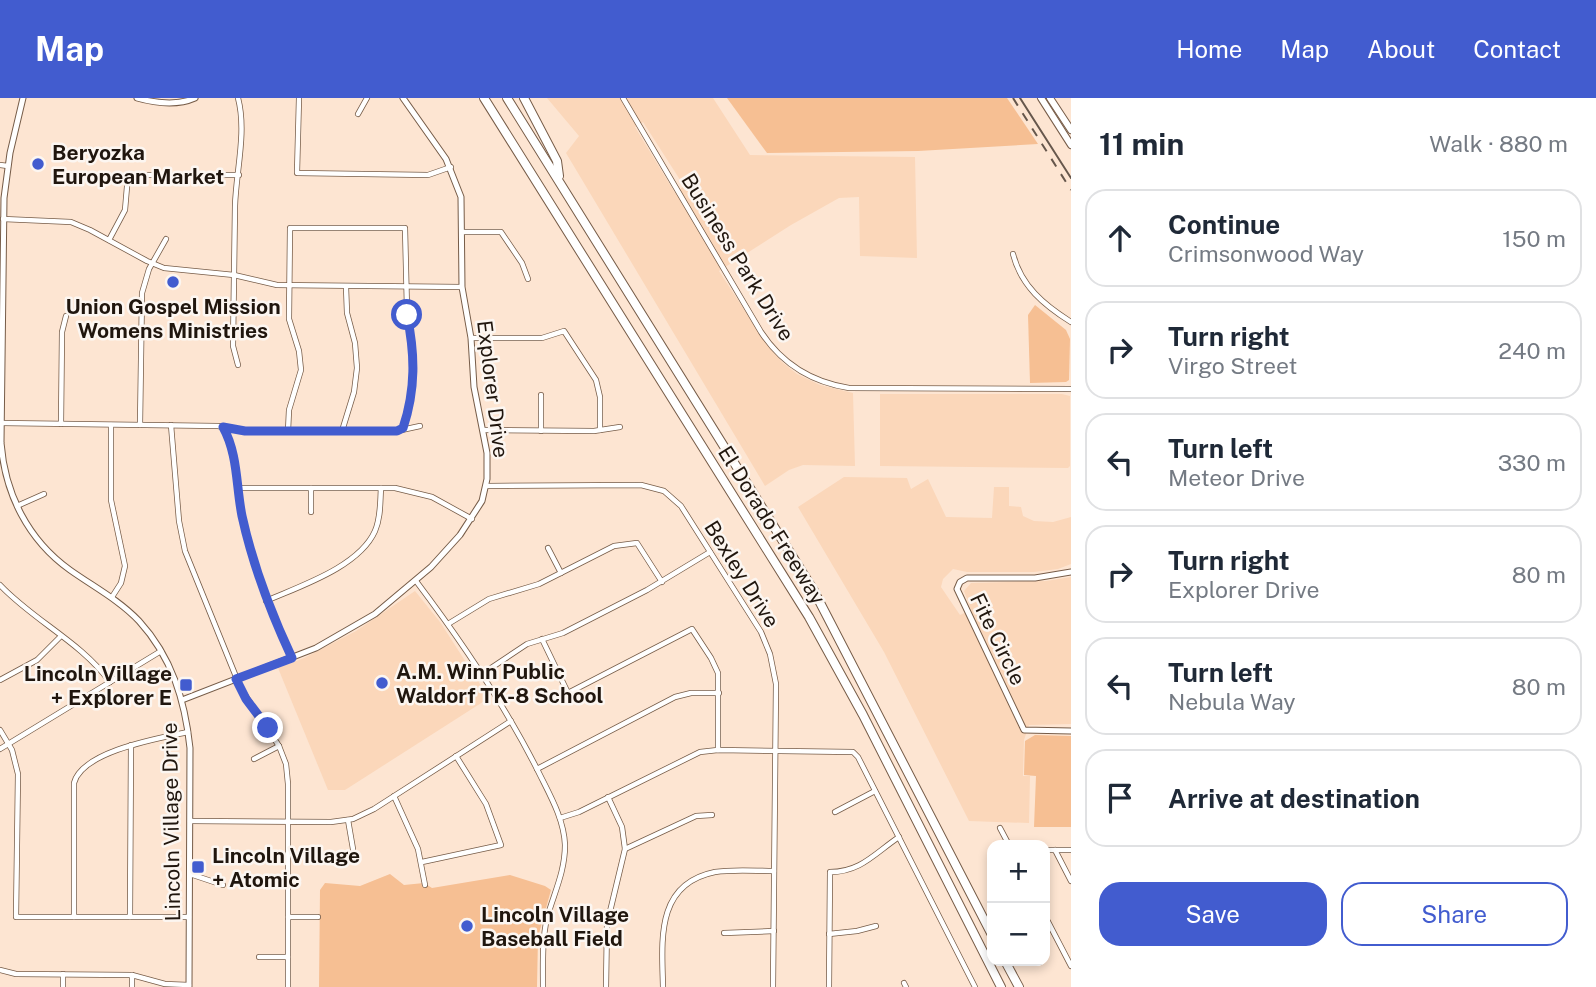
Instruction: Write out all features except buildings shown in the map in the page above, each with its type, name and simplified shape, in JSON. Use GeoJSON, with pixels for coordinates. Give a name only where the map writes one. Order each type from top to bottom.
{"type":"FeatureCollection","features":[{"type":"Feature","properties":{"kind":"highway","name":"El Dorado Freeway"},"geometry":{"type":"LineString","coordinates":[[483,98],[809,617],[863,715],[1001,987]]}},
{"type":"Feature","properties":{"kind":"highway","name":"El Dorado Freeway"},"geometry":{"type":"LineString","coordinates":[[507,98],[814,591],[987,925]]}},
{"type":"Feature","properties":{"kind":"highway"},"geometry":{"type":"LineString","coordinates":[[524,98],[556,161],[560,183]]}},
{"type":"Feature","properties":{"kind":"highway"},"geometry":{"type":"LineString","coordinates":[[1008,966],[1019,987]]}},
{"type":"Feature","properties":{"kind":"main road"},"geometry":{"type":"LineString","coordinates":[[1041,98],[1071,145]]}},
{"type":"Feature","properties":{"kind":"main road"},"geometry":{"type":"LineString","coordinates":[[1050,98],[1071,131]]}},
{"type":"Feature","properties":{"kind":"street","name":"Lincoln Village Drive"},"geometry":{"type":"LineString","coordinates":[[23,98],[8,166],[2,219],[1,423],[4,465],[17,506],[29,528],[50,554],[112,597],[137,619],[161,651],[175,678],[188,732],[189,986]]}},
{"type":"Feature","properties":{"kind":"street"},"geometry":{"type":"LineString","coordinates":[[137,98],[166,103],[195,98]]}},
{"type":"Feature","properties":{"kind":"street"},"geometry":{"type":"LineString","coordinates":[[238,98],[239,176],[235,204],[234,275],[234,352],[238,365]]}},
{"type":"Feature","properties":{"kind":"street"},"geometry":{"type":"LineString","coordinates":[[299,98],[297,173],[428,174],[451,167]]}},
{"type":"Feature","properties":{"kind":"street"},"geometry":{"type":"LineString","coordinates":[[358,114],[367,98]]}},
{"type":"Feature","properties":{"kind":"street","name":"Explorer Drive"},"geometry":{"type":"LineString","coordinates":[[182,701],[292,658],[356,625],[416,581],[446,552],[482,502],[488,453],[474,387],[471,338],[462,287],[461,197],[451,167],[403,98]]}},
{"type":"Feature","properties":{"kind":"street","name":"Business Park Drive"},"geometry":{"type":"LineString","coordinates":[[623,98],[761,332],[794,368],[821,382],[849,388],[1071,389]]}},
{"type":"Feature","properties":{"kind":"street"},"geometry":{"type":"LineString","coordinates":[[0,165],[8,166]]}},
{"type":"Feature","properties":{"kind":"street"},"geometry":{"type":"LineString","coordinates":[[109,240],[125,210],[128,175],[239,176]]}},
{"type":"Feature","properties":{"kind":"street"},"geometry":{"type":"LineString","coordinates":[[2,219],[61,220],[80,226],[153,264],[178,270],[234,275],[271,284],[462,287]]}},
{"type":"Feature","properties":{"kind":"street"},"geometry":{"type":"LineString","coordinates":[[288,431],[289,410],[300,370],[300,357],[289,319],[290,228],[405,229],[407,309],[414,366],[412,391],[403,428]]}},
{"type":"Feature","properties":{"kind":"street"},"geometry":{"type":"LineString","coordinates":[[463,232],[502,232],[522,263],[528,279]]}},
{"type":"Feature","properties":{"kind":"street"},"geometry":{"type":"LineString","coordinates":[[140,425],[141,306],[145,281],[166,239]]}},
{"type":"Feature","properties":{"kind":"street"},"geometry":{"type":"LineString","coordinates":[[1013,254],[1019,273],[1031,291],[1071,322]]}},
{"type":"Feature","properties":{"kind":"street"},"geometry":{"type":"LineString","coordinates":[[342,431],[354,392],[357,368],[355,343],[346,308],[346,287]]}},
{"type":"Feature","properties":{"kind":"street"},"geometry":{"type":"LineString","coordinates":[[61,424],[62,332],[66,316]]}},
{"type":"Feature","properties":{"kind":"street"},"geometry":{"type":"LineString","coordinates":[[471,338],[542,338],[564,331],[596,380],[600,397],[600,430]]}},
{"type":"Feature","properties":{"kind":"street"},"geometry":{"type":"LineString","coordinates":[[541,395],[541,431]]}},
{"type":"Feature","properties":{"kind":"street"},"geometry":{"type":"LineString","coordinates":[[1,423],[171,425],[223,427],[245,431],[397,431],[420,426]]}},
{"type":"Feature","properties":{"kind":"street"},"geometry":{"type":"LineString","coordinates":[[111,425],[111,500],[125,560],[123,578],[112,597]]}},
{"type":"Feature","properties":{"kind":"street"},"geometry":{"type":"LineString","coordinates":[[171,425],[173,471],[181,536],[190,566],[236,679],[246,699],[279,746],[288,777],[288,987]]}},
{"type":"Feature","properties":{"kind":"street"},"geometry":{"type":"LineString","coordinates":[[223,427],[233,449],[253,562],[266,601],[292,658]]}},
{"type":"Feature","properties":{"kind":"street"},"geometry":{"type":"LineString","coordinates":[[484,430],[600,430],[620,427]]}},
{"type":"Feature","properties":{"kind":"street","name":"Bexley Drive"},"geometry":{"type":"LineString","coordinates":[[486,485],[653,487],[669,494],[678,502],[761,632],[770,654],[775,678],[774,987]]}},
{"type":"Feature","properties":{"kind":"street"},"geometry":{"type":"LineString","coordinates":[[238,488],[381,488],[411,491],[432,497],[472,519]]}},
{"type":"Feature","properties":{"kind":"street"},"geometry":{"type":"LineString","coordinates":[[311,488],[311,512]]}},
{"type":"Feature","properties":{"kind":"street"},"geometry":{"type":"LineString","coordinates":[[266,601],[324,575],[345,563],[365,545],[377,524],[381,488]]}},
{"type":"Feature","properties":{"kind":"street"},"geometry":{"type":"LineString","coordinates":[[17,506],[44,494]]}},
{"type":"Feature","properties":{"kind":"street"},"geometry":{"type":"LineString","coordinates":[[448,624],[489,598],[529,587],[614,546],[637,543],[662,582]]}},
{"type":"Feature","properties":{"kind":"street"},"geometry":{"type":"LineString","coordinates":[[548,548],[561,573]]}},
{"type":"Feature","properties":{"kind":"street"},"geometry":{"type":"LineString","coordinates":[[482,674],[527,644],[563,633],[662,582],[710,552]]}},
{"type":"Feature","properties":{"kind":"street","name":"Fite Circle"},"geometry":{"type":"LineString","coordinates":[[1071,572],[1035,578],[967,578],[959,583],[957,589],[1024,730],[1071,731]]}},
{"type":"Feature","properties":{"kind":"street"},"geometry":{"type":"LineString","coordinates":[[416,581],[482,674],[511,721],[560,818],[565,841],[565,860],[545,927],[543,987]]}},
{"type":"Feature","properties":{"kind":"street"},"geometry":{"type":"LineString","coordinates":[[0,585],[29,613],[89,657],[110,682]]}},
{"type":"Feature","properties":{"kind":"street"},"geometry":{"type":"LineString","coordinates":[[542,639],[568,693],[692,629],[717,668],[718,750]]}},
{"type":"Feature","properties":{"kind":"street"},"geometry":{"type":"LineString","coordinates":[[0,680],[37,660],[61,636]]}},
{"type":"Feature","properties":{"kind":"street"},"geometry":{"type":"LineString","coordinates":[[0,748],[161,651]]}},
{"type":"Feature","properties":{"kind":"street"},"geometry":{"type":"LineString","coordinates":[[537,769],[676,697],[691,693],[719,693]]}},
{"type":"Feature","properties":{"kind":"street"},"geometry":{"type":"LineString","coordinates":[[190,821],[348,820],[364,815],[511,721]]}},
{"type":"Feature","properties":{"kind":"street"},"geometry":{"type":"LineString","coordinates":[[0,730],[16,762],[18,774],[16,917],[189,917]]}},
{"type":"Feature","properties":{"kind":"street"},"geometry":{"type":"LineString","coordinates":[[74,917],[75,777],[97,760],[131,746],[188,732]]}},
{"type":"Feature","properties":{"kind":"street"},"geometry":{"type":"LineString","coordinates":[[130,917],[131,746]]}},
{"type":"Feature","properties":{"kind":"street"},"geometry":{"type":"LineString","coordinates":[[254,759],[279,746]]}},
{"type":"Feature","properties":{"kind":"street"},"geometry":{"type":"LineString","coordinates":[[560,818],[574,814],[688,757],[718,750],[851,751],[858,757],[975,987]]}},
{"type":"Feature","properties":{"kind":"street"},"geometry":{"type":"LineString","coordinates":[[422,862],[501,845],[486,804],[456,756]]}},
{"type":"Feature","properties":{"kind":"street"},"geometry":{"type":"LineString","coordinates":[[835,812],[875,791]]}},
{"type":"Feature","properties":{"kind":"street"},"geometry":{"type":"LineString","coordinates":[[394,796],[422,862],[425,885]]}},
{"type":"Feature","properties":{"kind":"street"},"geometry":{"type":"LineString","coordinates":[[606,987],[608,919],[625,849],[622,827],[608,797]]}},
{"type":"Feature","properties":{"kind":"street"},"geometry":{"type":"LineString","coordinates":[[625,849],[696,816],[712,815]]}},
{"type":"Feature","properties":{"kind":"street"},"geometry":{"type":"LineString","coordinates":[[348,820],[353,849]]}},
{"type":"Feature","properties":{"kind":"street"},"geometry":{"type":"LineString","coordinates":[[1000,828],[1006,840]]}},
{"type":"Feature","properties":{"kind":"street"},"geometry":{"type":"LineString","coordinates":[[829,987],[830,872],[860,867],[899,837]]}},
{"type":"Feature","properties":{"kind":"street"},"geometry":{"type":"LineString","coordinates":[[1050,850],[1071,850]]}},
{"type":"Feature","properties":{"kind":"street"},"geometry":{"type":"LineString","coordinates":[[1055,850],[1071,881]]}},
{"type":"Feature","properties":{"kind":"street"},"geometry":{"type":"LineString","coordinates":[[663,987],[663,925],[670,904],[680,891],[694,880],[714,872],[774,871]]}},
{"type":"Feature","properties":{"kind":"street"},"geometry":{"type":"LineString","coordinates":[[190,874],[223,885]]}},
{"type":"Feature","properties":{"kind":"street"},"geometry":{"type":"LineString","coordinates":[[288,917],[318,917]]}},
{"type":"Feature","properties":{"kind":"street"},"geometry":{"type":"LineString","coordinates":[[829,934],[876,926]]}},
{"type":"Feature","properties":{"kind":"street"},"geometry":{"type":"LineString","coordinates":[[1050,926],[1071,966]]}},
{"type":"Feature","properties":{"kind":"street"},"geometry":{"type":"LineString","coordinates":[[724,933],[774,931]]}},
{"type":"Feature","properties":{"kind":"street"},"geometry":{"type":"LineString","coordinates":[[1062,951],[1071,947]]}},
{"type":"Feature","properties":{"kind":"street"},"geometry":{"type":"LineString","coordinates":[[260,957],[288,957]]}},
{"type":"Feature","properties":{"kind":"street"},"geometry":{"type":"LineString","coordinates":[[0,971],[16,974],[132,975],[165,984],[189,986]]}},
{"type":"Feature","properties":{"kind":"street"},"geometry":{"type":"LineString","coordinates":[[63,974],[63,987]]}},
{"type":"Feature","properties":{"kind":"street"},"geometry":{"type":"LineString","coordinates":[[132,975],[132,987]]}},
{"type":"Feature","properties":{"kind":"shaded area"},"geometry":{"type":"Polygon","coordinates":[[[547,98],[713,98],[750,155],[915,157],[917,258],[860,256],[859,197],[839,198],[719,271],[768,346],[782,362],[797,374],[820,385],[853,393],[855,466],[803,465],[789,470],[765,486],[566,153],[579,136],[547,98]],[[643,122],[635,127],[675,193],[684,186],[643,122]]]}},
{"type":"Feature","properties":{"kind":"shaded area"},"geometry":{"type":"Polygon","coordinates":[[[727,98],[1007,98],[1038,144],[918,151],[767,153],[727,98]]]}},
{"type":"Feature","properties":{"kind":"shaded area"},"geometry":{"type":"Polygon","coordinates":[[[1035,305],[1066,330],[1070,339],[1069,380],[1066,382],[1030,383],[1028,315],[1035,305]]]}},
{"type":"Feature","properties":{"kind":"shaded area"},"geometry":{"type":"Polygon","coordinates":[[[880,394],[1070,396],[1070,466],[880,466],[880,394]]]}},
{"type":"Feature","properties":{"kind":"shaded area"},"geometry":{"type":"Polygon","coordinates":[[[844,477],[907,478],[911,489],[928,479],[946,517],[992,518],[994,487],[1009,487],[1009,506],[1021,507],[1023,516],[1034,521],[1053,522],[1071,517],[1071,564],[1058,569],[1034,572],[967,572],[953,569],[943,579],[941,587],[960,615],[971,610],[964,591],[971,583],[1046,581],[1071,577],[1071,724],[1029,725],[1024,740],[1023,776],[1030,776],[1029,823],[969,821],[884,652],[798,507],[844,477]]]}},
{"type":"Feature","properties":{"kind":"shaded area","name":"A.M. Winn Public Waldorf TK-8 School"},"geometry":{"type":"Polygon","coordinates":[[[415,591],[440,622],[489,698],[345,790],[328,790],[278,668],[304,658],[356,631],[415,591]]]}},
{"type":"Feature","properties":{"kind":"shaded area"},"geometry":{"type":"Polygon","coordinates":[[[1035,735],[1071,736],[1071,827],[1034,827],[1036,776],[1024,775],[1025,741],[1035,735]]]}},
{"type":"Feature","properties":{"kind":"shaded area"},"geometry":{"type":"Polygon","coordinates":[[[390,874],[404,885],[424,883],[432,888],[510,875],[551,890],[538,937],[537,987],[319,987],[320,890],[325,883],[360,886],[390,874]]]}},
{"type":"Feature","properties":{"kind":"tram line"},"geometry":{"type":"LineString","coordinates":[[1020,98],[1071,178]]}},
{"type":"Feature","properties":{"kind":"railway"},"geometry":{"type":"LineString","coordinates":[[1013,98],[1071,190]]}},
{"type":"Feature","properties":{"kind":"place","name":"Beryozka European Market"},"geometry":{"type":"Point","coordinates":[38,164]}},
{"type":"Feature","properties":{"kind":"place","name":"Union Gospel Mission Womens Ministries"},"geometry":{"type":"Point","coordinates":[173,282]}},
{"type":"Feature","properties":{"kind":"place","name":"A.M. Winn Public Waldorf TK-8 School"},"geometry":{"type":"Point","coordinates":[382,683]}},
{"type":"Feature","properties":{"kind":"place","name":"Lincoln Village + Explorer E"},"geometry":{"type":"Point","coordinates":[186,685]}},
{"type":"Feature","properties":{"kind":"place","name":"Lincoln Village + Atomic"},"geometry":{"type":"Point","coordinates":[198,867]}},
{"type":"Feature","properties":{"kind":"place","name":"Lincoln Village Baseball Field"},"geometry":{"type":"Point","coordinates":[467,926]}},
{"type":"Feature","properties":{"kind":"route"},"geometry":{"type":"LineString","coordinates":[[268,728],[246,699],[236,679],[292,658],[266,601],[253,562],[242,513],[233,449],[223,427],[245,431],[397,431],[403,428],[414,379],[414,354],[407,315]]}}]}
